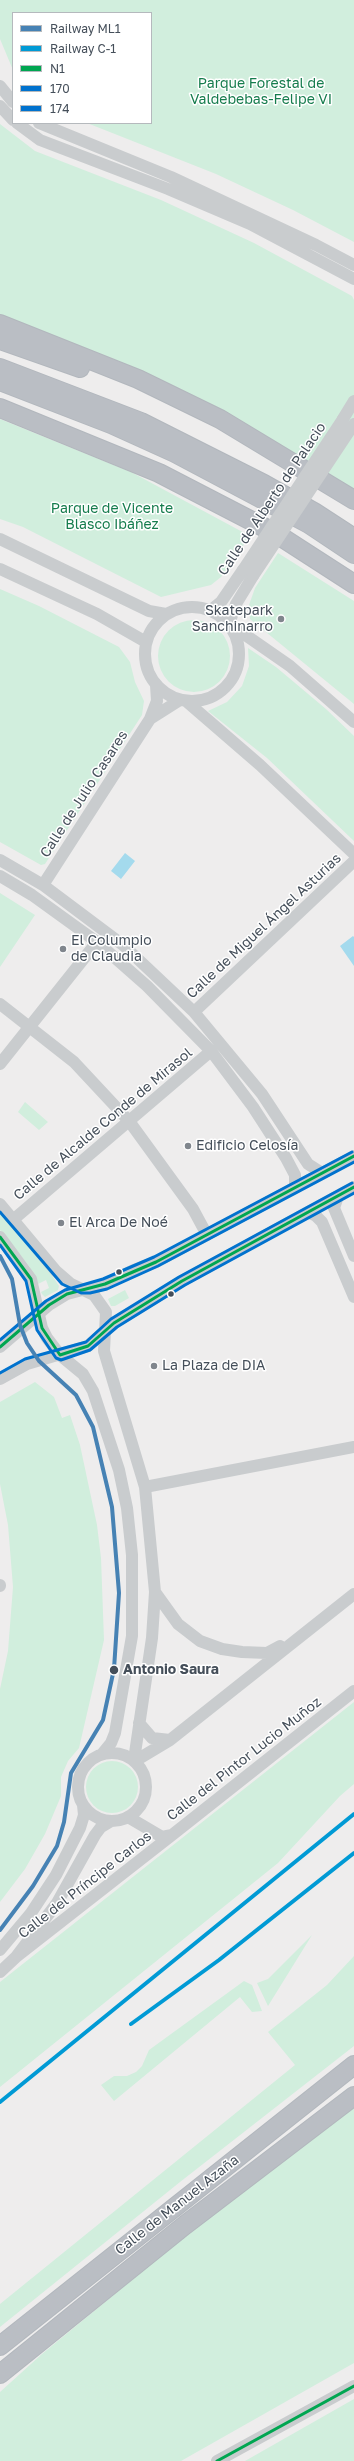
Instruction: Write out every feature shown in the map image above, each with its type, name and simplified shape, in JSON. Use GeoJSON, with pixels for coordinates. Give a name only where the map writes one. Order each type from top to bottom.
{"type":"FeatureCollection","features":[{"type":"Feature","properties":{"kind":"highway"},"geometry":{"type":"LineString","coordinates":[[0,324],[106,366],[195,406],[354,500]]}},
{"type":"Feature","properties":{"kind":"highway"},"geometry":{"type":"LineString","coordinates":[[0,340],[70,364],[167,403],[354,508]]}},
{"type":"Feature","properties":{"kind":"highway"},"geometry":{"type":"LineString","coordinates":[[0,368],[141,422],[264,484],[314,512],[354,538]]}},
{"type":"Feature","properties":{"kind":"highway"},"geometry":{"type":"LineString","coordinates":[[0,381],[111,424],[175,453],[309,524],[354,554]]}},
{"type":"Feature","properties":{"kind":"highway"},"geometry":{"type":"LineString","coordinates":[[0,408],[158,473],[275,533],[354,584]]}},
{"type":"Feature","properties":{"kind":"highway","name":"Calle de Manuel Azaña"},"geometry":{"type":"LineString","coordinates":[[0,2344],[354,2065]]}},
{"type":"Feature","properties":{"kind":"highway","name":"Calle de Manuel Azaña"},"geometry":{"type":"LineString","coordinates":[[3,2372],[185,2225],[354,2096]]}},
{"type":"Feature","properties":{"kind":"street"},"geometry":{"type":"LineString","coordinates":[[0,86],[12,101]]}},
{"type":"Feature","properties":{"kind":"street"},"geometry":{"type":"LineString","coordinates":[[0,106],[12,119]]}},
{"type":"Feature","properties":{"kind":"street"},"geometry":{"type":"LineString","coordinates":[[18,124],[40,140],[168,189],[250,224],[354,279]]}},
{"type":"Feature","properties":{"kind":"street"},"geometry":{"type":"LineString","coordinates":[[41,124],[171,177],[316,245],[354,265]]}},
{"type":"Feature","properties":{"kind":"street","name":"Calle de Alberto de Palacio"},"geometry":{"type":"LineString","coordinates":[[229,624],[236,604],[349,422],[354,401]]}},
{"type":"Feature","properties":{"kind":"street","name":"Calle de Alberto de Palacio"},"geometry":{"type":"LineString","coordinates":[[211,610],[221,602],[240,573],[349,422]]}},
{"type":"Feature","properties":{"kind":"street"},"geometry":{"type":"LineString","coordinates":[[0,539],[149,611],[166,614]]}},
{"type":"Feature","properties":{"kind":"street"},"geometry":{"type":"LineString","coordinates":[[0,569],[97,614],[146,642]]}},
{"type":"Feature","properties":{"kind":"street"},"geometry":{"type":"LineString","coordinates":[[354,722],[290,666],[211,610],[188,606],[166,614],[157,622],[146,642],[145,657],[148,672],[156,685],[167,694],[183,701],[260,764],[354,854]]}},
{"type":"Feature","properties":{"kind":"street"},"geometry":{"type":"LineString","coordinates":[[183,701],[210,698],[221,691],[233,677],[239,660],[239,648],[229,624]]}},
{"type":"Feature","properties":{"kind":"street","name":"Calle de Julio Casares"},"geometry":{"type":"LineString","coordinates":[[43,885],[150,719],[156,701],[156,685]]}},
{"type":"Feature","properties":{"kind":"street","name":"Calle de Julio Casares"},"geometry":{"type":"LineString","coordinates":[[150,719],[183,701]]}},
{"type":"Feature","properties":{"kind":"street"},"geometry":{"type":"LineString","coordinates":[[0,860],[43,885],[123,945],[194,1012],[262,1094],[308,1164],[322,1173]]}},
{"type":"Feature","properties":{"kind":"street","name":"Calle de Miguel Ángel Asturias"},"geometry":{"type":"LineString","coordinates":[[194,1012],[354,861]]}},
{"type":"Feature","properties":{"kind":"street"},"geometry":{"type":"LineString","coordinates":[[0,876],[97,942],[147,986],[210,1051],[253,1107],[286,1158],[295,1175],[295,1188]]}},
{"type":"Feature","properties":{"kind":"street"},"geometry":{"type":"LineString","coordinates":[[13,884],[43,885]]}},
{"type":"Feature","properties":{"kind":"street"},"geometry":{"type":"LineString","coordinates":[[0,1064],[97,942]]}},
{"type":"Feature","properties":{"kind":"street"},"geometry":{"type":"LineString","coordinates":[[0,1004],[74,1062],[129,1121],[193,1210],[207,1235]]}},
{"type":"Feature","properties":{"kind":"street","name":"Calle de Alcalde Conde de Mirasol"},"geometry":{"type":"LineString","coordinates":[[14,1219],[210,1051]]}},
{"type":"Feature","properties":{"kind":"street"},"geometry":{"type":"LineString","coordinates":[[0,1347],[58,1299],[83,1288],[105,1284],[134,1270],[153,1264],[354,1156]]}},
{"type":"Feature","properties":{"kind":"street"},"geometry":{"type":"LineString","coordinates":[[0,1378],[27,1364],[88,1346],[119,1320],[182,1281],[354,1187]]}},
{"type":"Feature","properties":{"kind":"street"},"geometry":{"type":"LineString","coordinates":[[338,1196],[334,1206],[335,1213],[354,1256]]}},
{"type":"Feature","properties":{"kind":"street"},"geometry":{"type":"LineString","coordinates":[[0,1204],[56,1271],[71,1284],[83,1288],[97,1298],[104,1307],[107,1317],[104,1332],[106,1359],[145,1487],[155,1592],[152,1638],[134,1760]]}},
{"type":"Feature","properties":{"kind":"street"},"geometry":{"type":"LineString","coordinates":[[308,1212],[316,1216],[322,1222],[354,1297]]}},
{"type":"Feature","properties":{"kind":"street"},"geometry":{"type":"LineString","coordinates":[[0,1237],[31,1279],[44,1332],[60,1355],[83,1374],[93,1391],[118,1470],[128,1519],[132,1555],[132,1636],[115,1733],[111,1743],[102,1754],[90,1761],[82,1772],[79,1792],[83,1805],[98,1818],[111,1821],[128,1818],[138,1809],[146,1791],[146,1778],[134,1760],[116,1753],[102,1754]]}},
{"type":"Feature","properties":{"kind":"street"},"geometry":{"type":"LineString","coordinates":[[145,1487],[354,1446]]}},
{"type":"Feature","properties":{"kind":"street"},"geometry":{"type":"LineString","coordinates":[[155,1592],[178,1624],[200,1641],[222,1649],[267,1653],[313,1628]]}},
{"type":"Feature","properties":{"kind":"street"},"geometry":{"type":"LineString","coordinates":[[134,1760],[170,1740],[354,1594]]}},
{"type":"Feature","properties":{"kind":"street","name":"Calle del Pintor Lucio Muñoz"},"geometry":{"type":"LineString","coordinates":[[128,1818],[162,1837],[172,1835],[354,1691]]}},
{"type":"Feature","properties":{"kind":"street"},"geometry":{"type":"LineString","coordinates":[[139,1723],[152,1738],[170,1740]]}},
{"type":"Feature","properties":{"kind":"street","name":"Calle del Príncipe Carlos"},"geometry":{"type":"LineString","coordinates":[[0,1950],[31,1913],[56,1875],[80,1828],[84,1815],[83,1805]]}},
{"type":"Feature","properties":{"kind":"street","name":"Calle del Príncipe Carlos"},"geometry":{"type":"LineString","coordinates":[[16,1957],[57,1902],[95,1835],[101,1827],[111,1821]]}},
{"type":"Feature","properties":{"kind":"street","name":"Calle del Príncipe Carlos"},"geometry":{"type":"LineString","coordinates":[[0,1972],[16,1957],[172,1835]]}},
{"type":"Feature","properties":{"kind":"street"},"geometry":{"type":"LineString","coordinates":[[217,2461],[354,2386]]}},
{"type":"Feature","properties":{"kind":"green space","name":"Parque Forestal de Valdebebas-Felipe VI"},"geometry":{"type":"Polygon","coordinates":[[[0,0],[354,0],[354,242],[293,210],[216,174],[90,124],[152,124],[152,12],[12,12],[12,68],[0,39],[0,0]]]}},
{"type":"Feature","properties":{"kind":"green space"},"geometry":{"type":"Polygon","coordinates":[[[0,124],[35,151],[161,200],[254,243],[352,296],[354,300],[354,490],[0,317],[0,124]]]}},
{"type":"Feature","properties":{"kind":"green space","name":"Parque de Vicente Blasco Ibáñez"},"geometry":{"type":"Polygon","coordinates":[[[0,419],[131,472],[250,536],[221,577],[211,585],[161,597],[23,527],[0,519],[0,419]]]}},
{"type":"Feature","properties":{"kind":"green space"},"geometry":{"type":"Polygon","coordinates":[[[278,553],[354,601],[354,704],[250,619],[249,605],[255,588],[278,553]]]}},
{"type":"Feature","properties":{"kind":"green space"},"geometry":{"type":"Polygon","coordinates":[[[0,589],[39,606],[119,647],[130,662],[135,682],[144,701],[142,715],[45,864],[41,865],[0,842],[0,589]]]}},
{"type":"Feature","properties":{"kind":"green space"},"geometry":{"type":"Polygon","coordinates":[[[194,620],[214,626],[224,636],[230,656],[224,676],[214,686],[194,692],[174,686],[164,676],[158,656],[164,636],[174,626],[194,620]]]}},
{"type":"Feature","properties":{"kind":"green space"},"geometry":{"type":"Polygon","coordinates":[[[248,648],[276,667],[326,709],[354,736],[354,841],[267,758],[208,711],[227,702],[242,686],[249,666],[248,648]]]}},
{"type":"Feature","properties":{"kind":"green space"},"geometry":{"type":"Polygon","coordinates":[[[0,893],[35,915],[0,967],[0,893]]]}},
{"type":"Feature","properties":{"kind":"green space"},"geometry":{"type":"Polygon","coordinates":[[[25,1102],[48,1122],[39,1130],[18,1112],[25,1102]]]}},
{"type":"Feature","properties":{"kind":"green space"},"geometry":{"type":"Polygon","coordinates":[[[0,1211],[43,1262],[59,1286],[58,1290],[45,1297],[42,1294],[41,1292],[49,1288],[46,1280],[38,1284],[29,1266],[0,1230],[0,1211]]]}},
{"type":"Feature","properties":{"kind":"green space"},"geometry":{"type":"Polygon","coordinates":[[[125,1290],[129,1298],[115,1306],[111,1306],[108,1299],[125,1290]]]}},
{"type":"Feature","properties":{"kind":"green space"},"geometry":{"type":"Polygon","coordinates":[[[35,1382],[54,1397],[62,1418],[70,1415],[80,1445],[97,1525],[101,1558],[104,1640],[79,1748],[68,1761],[61,1777],[61,1796],[45,1834],[25,1869],[0,1902],[0,1689],[8,1651],[13,1587],[8,1525],[0,1484],[0,1402],[35,1382]]]}},
{"type":"Feature","properties":{"kind":"green space"},"geometry":{"type":"Polygon","coordinates":[[[354,1702],[354,1784],[340,1796],[278,1863],[0,2087],[0,1982],[354,1702]]]}},
{"type":"Feature","properties":{"kind":"green space"},"geometry":{"type":"Polygon","coordinates":[[[107,1761],[117,1761],[126,1765],[134,1773],[138,1782],[138,1792],[134,1801],[126,1809],[117,1813],[107,1813],[98,1809],[90,1801],[86,1792],[86,1782],[90,1773],[98,1765],[107,1761]]]}},
{"type":"Feature","properties":{"kind":"green space"},"geometry":{"type":"Polygon","coordinates":[[[312,1935],[268,2006],[257,1983],[268,1979],[312,1935]]]}},
{"type":"Feature","properties":{"kind":"green space"},"geometry":{"type":"Polygon","coordinates":[[[354,1956],[354,2046],[180,2182],[0,2327],[0,2304],[295,2065],[268,2032],[327,1985],[354,1956]]]}},
{"type":"Feature","properties":{"kind":"green space"},"geometry":{"type":"Polygon","coordinates":[[[244,1981],[252,1985],[262,2011],[252,2012],[240,1997],[114,2101],[101,2085],[114,2076],[127,2076],[136,2072],[142,2066],[149,2050],[244,1981]]]}},
{"type":"Feature","properties":{"kind":"green space"},"geometry":{"type":"Polygon","coordinates":[[[354,2105],[354,2363],[181,2461],[0,2461],[0,2392],[42,2354],[162,2255],[354,2105]]]}},
{"type":"Feature","properties":{"kind":"green space"},"geometry":{"type":"Polygon","coordinates":[[[354,2399],[354,2461],[245,2461],[354,2399]]]}},
{"type":"Feature","properties":{"kind":"water"},"geometry":{"type":"Polygon","coordinates":[[[125,853],[135,861],[121,879],[111,871],[125,853]]]}},
{"type":"Feature","properties":{"kind":"water"},"geometry":{"type":"Polygon","coordinates":[[[353,936],[354,937],[354,966],[340,946],[353,936]]]}},
{"type":"Feature","properties":{"kind":"rail line","name":"ML1"},"geometry":{"type":"LineString","coordinates":[[0,1256],[12,1279],[20,1325],[27,1343],[39,1361],[76,1395],[93,1427],[112,1507],[119,1593],[114,1669],[103,1720],[71,1773],[64,1822],[57,1846],[33,1886],[0,1930]]}},
{"type":"Feature","properties":{"kind":"rail line","name":"C-1"},"geometry":{"type":"LineString","coordinates":[[0,2102],[354,1814]]}},
{"type":"Feature","properties":{"kind":"rail line","name":"C-1"},"geometry":{"type":"LineString","coordinates":[[131,2024],[219,1960],[354,1853]]}},
{"type":"Feature","properties":{"kind":"transit line","name":"174"},"geometry":{"type":"LineString","coordinates":[[0,1340],[46,1301],[65,1290],[103,1279],[154,1257],[352,1152]]}},
{"type":"Feature","properties":{"kind":"transit line","name":"N1"},"geometry":{"type":"LineString","coordinates":[[0,1347],[49,1305],[67,1294],[105,1284],[156,1262],[354,1156]]}},
{"type":"Feature","properties":{"kind":"transit line","name":"170"},"geometry":{"type":"LineString","coordinates":[[0,1212],[62,1284],[81,1293],[90,1293],[107,1289],[158,1266],[354,1162]]}},
{"type":"Feature","properties":{"kind":"transit line","name":"174"},"geometry":{"type":"LineString","coordinates":[[0,1373],[25,1359],[86,1342],[111,1319],[179,1277],[352,1183]]}},
{"type":"Feature","properties":{"kind":"transit line","name":"N1"},"geometry":{"type":"LineString","coordinates":[[0,1237],[31,1279],[42,1328],[60,1355],[88,1346],[114,1323],[182,1281],[354,1187]]}},
{"type":"Feature","properties":{"kind":"transit line","name":"170"},"geometry":{"type":"LineString","coordinates":[[0,1245],[26,1281],[37,1330],[56,1358],[61,1360],[90,1350],[117,1327],[185,1285],[354,1193]]}},
{"type":"Feature","properties":{"kind":"transit line","name":"N1"},"geometry":{"type":"LineString","coordinates":[[217,2461],[354,2386]]}},
{"type":"Feature","properties":{"kind":"place","name":"Skatepark Sanchinarro"},"geometry":{"type":"Point","coordinates":[281,619]}},
{"type":"Feature","properties":{"kind":"place","name":"El Columpio de Claudia"},"geometry":{"type":"Point","coordinates":[63,949]}},
{"type":"Feature","properties":{"kind":"place","name":"Edificio Celosía"},"geometry":{"type":"Point","coordinates":[188,1146]}},
{"type":"Feature","properties":{"kind":"place","name":"El Arca De Noé"},"geometry":{"type":"Point","coordinates":[61,1223]}},
{"type":"Feature","properties":{"kind":"place","name":"La Plaza de DIA"},"geometry":{"type":"Point","coordinates":[154,1366]}},
{"type":"Feature","properties":{"kind":"place","name":"Antonio Saura"},"geometry":{"type":"Point","coordinates":[114,1670]}}]}
